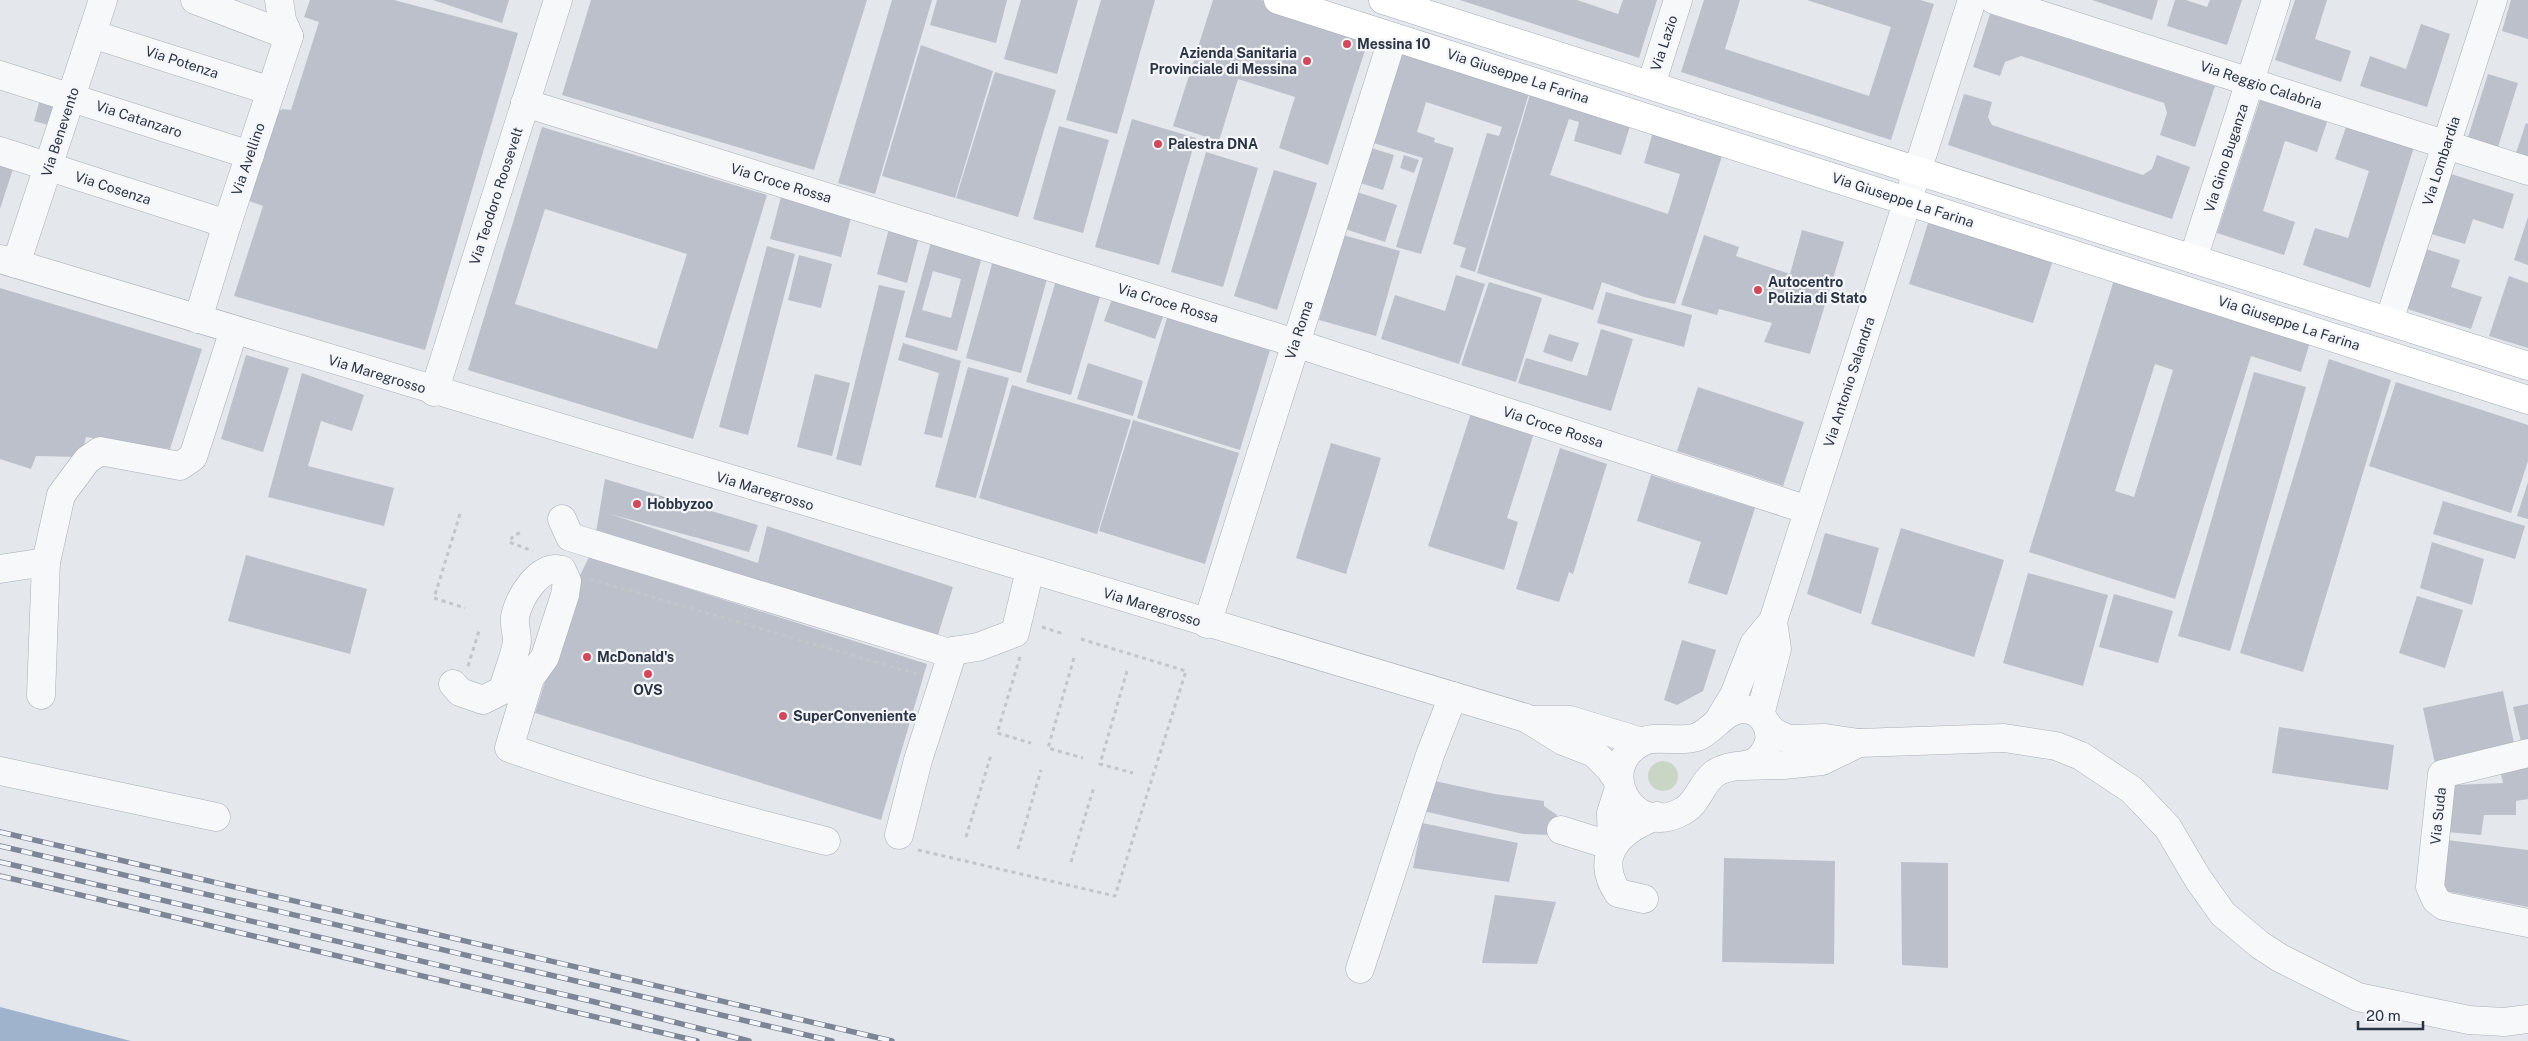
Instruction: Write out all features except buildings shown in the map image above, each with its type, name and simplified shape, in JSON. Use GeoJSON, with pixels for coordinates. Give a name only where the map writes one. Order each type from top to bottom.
{"type":"FeatureCollection","features":[{"type":"Feature","properties":{"kind":"main road","name":"Via Giuseppe La Farina"},"geometry":{"type":"LineString","coordinates":[[1278,0],[2528,400]]}},
{"type":"Feature","properties":{"kind":"main road"},"geometry":{"type":"LineString","coordinates":[[1397,2],[1917,171],[2528,366]]}},
{"type":"Feature","properties":{"kind":"street","name":"Via Benevento"},"geometry":{"type":"LineString","coordinates":[[8,262],[49,167],[103,0]]}},
{"type":"Feature","properties":{"kind":"street"},"geometry":{"type":"LineString","coordinates":[[195,0],[289,36]]}},
{"type":"Feature","properties":{"kind":"street"},"geometry":{"type":"LineString","coordinates":[[279,0],[282,20],[289,36]]}},
{"type":"Feature","properties":{"kind":"street","name":"Via Teodoro Roosevelt"},"geometry":{"type":"LineString","coordinates":[[434,392],[558,0]]}},
{"type":"Feature","properties":{"kind":"street","name":"Via Lazio"},"geometry":{"type":"LineString","coordinates":[[1651,85],[1678,0]]}},
{"type":"Feature","properties":{"kind":"street","name":"Via Antonio Salandra"},"geometry":{"type":"LineString","coordinates":[[1773,621],[1972,0]]}},
{"type":"Feature","properties":{"kind":"street","name":"Via Reggio Calabria"},"geometry":{"type":"LineString","coordinates":[[1994,0],[2528,171]]}},
{"type":"Feature","properties":{"kind":"street","name":"Via Gino Buganza"},"geometry":{"type":"LineString","coordinates":[[2193,259],[2276,0]]}},
{"type":"Feature","properties":{"kind":"street","name":"Via Lombardia"},"geometry":{"type":"LineString","coordinates":[[2389,321],[2493,0]]}},
{"type":"Feature","properties":{"kind":"street","name":"Via Potenza"},"geometry":{"type":"LineString","coordinates":[[92,34],[272,91]]}},
{"type":"Feature","properties":{"kind":"street","name":"Via Avellino"},"geometry":{"type":"LineString","coordinates":[[198,319],[289,36]]}},
{"type":"Feature","properties":{"kind":"street","name":"Via Roma"},"geometry":{"type":"LineString","coordinates":[[1207,624],[1393,37]]}},
{"type":"Feature","properties":{"kind":"street","name":"Via Catanzaro"},"geometry":{"type":"LineString","coordinates":[[0,75],[250,154]]}},
{"type":"Feature","properties":{"kind":"street","name":"Via Croce Rossa"},"geometry":{"type":"LineString","coordinates":[[525,103],[1295,343],[1808,510]]}},
{"type":"Feature","properties":{"kind":"street","name":"Via Cosenza"},"geometry":{"type":"LineString","coordinates":[[0,151],[227,224]]}},
{"type":"Feature","properties":{"kind":"street","name":"Via Maregrosso"},"geometry":{"type":"LineString","coordinates":[[8,262],[434,392],[1530,720]]}},
{"type":"Feature","properties":{"kind":"street"},"geometry":{"type":"LineString","coordinates":[[41,695],[46,562],[61,495],[87,460],[100,451],[180,466],[193,457],[234,330]]}},
{"type":"Feature","properties":{"kind":"street"},"geometry":{"type":"LineString","coordinates":[[562,519],[570,537],[946,652],[978,647],[1015,633],[1030,570]]}},
{"type":"Feature","properties":{"kind":"street"},"geometry":{"type":"LineString","coordinates":[[0,569],[46,562]]}},
{"type":"Feature","properties":{"kind":"street"},"geometry":{"type":"LineString","coordinates":[[460,676],[460,692],[473,697],[483,700],[503,690],[517,641],[514,628],[523,595],[543,572],[550,569],[562,570],[568,581],[565,595],[545,657],[530,678],[509,748],[578,772],[709,811],[826,841]]}},
{"type":"Feature","properties":{"kind":"street"},"geometry":{"type":"LineString","coordinates":[[1720,718],[1734,695],[1754,644],[1773,621]]}},
{"type":"Feature","properties":{"kind":"street"},"geometry":{"type":"LineString","coordinates":[[1743,766],[1753,763],[1764,753],[1769,741],[1764,720],[1777,649],[1773,621]]}},
{"type":"Feature","properties":{"kind":"street"},"geometry":{"type":"LineString","coordinates":[[908,842],[918,760],[953,651]]}},
{"type":"Feature","properties":{"kind":"street"},"geometry":{"type":"LineString","coordinates":[[1360,969],[1430,755],[1453,696]]}},
{"type":"Feature","properties":{"kind":"street"},"geometry":{"type":"LineString","coordinates":[[1530,720],[1570,720],[1642,742],[1655,739],[1682,741],[1706,732],[1728,712],[1741,709],[1764,720],[1775,733],[1789,739],[1825,738],[1859,743],[2004,738],[2036,741],[2056,746],[2081,756],[2121,781],[2152,810],[2177,842],[2209,897],[2223,914],[2260,946],[2358,997],[2469,1020],[2504,1022],[2528,1019]]}},
{"type":"Feature","properties":{"kind":"street"},"geometry":{"type":"LineString","coordinates":[[1530,720],[1563,741],[1594,753],[1610,769],[1625,800],[1633,808],[1643,814],[1657,816],[1674,815],[1686,810],[1714,774],[1726,768],[1822,761],[1859,743]]}},
{"type":"Feature","properties":{"kind":"street"},"geometry":{"type":"LineString","coordinates":[[1642,742],[1626,759],[1611,813],[1609,868],[1610,882],[1618,892],[1644,899]]}},
{"type":"Feature","properties":{"kind":"street","name":"Via Suda"},"geometry":{"type":"LineString","coordinates":[[2528,753],[2442,774],[2430,887],[2436,900],[2444,906],[2528,923]]}},
{"type":"Feature","properties":{"kind":"street"},"geometry":{"type":"LineString","coordinates":[[0,771],[216,817]]}},
{"type":"Feature","properties":{"kind":"street"},"geometry":{"type":"LineString","coordinates":[[1611,850],[1629,829],[1657,816]]}},
{"type":"Feature","properties":{"kind":"street"},"geometry":{"type":"LineString","coordinates":[[1561,830],[1611,850]]}},
{"type":"Feature","properties":{"kind":"street"},"geometry":{"type":"LineString","coordinates":[[2469,1020],[2516,1041]]}},
{"type":"Feature","properties":{"kind":"path"},"geometry":{"type":"LineString","coordinates":[[460,514],[434,598],[465,608]]}},
{"type":"Feature","properties":{"kind":"path"},"geometry":{"type":"LineString","coordinates":[[520,533],[514,535],[509,542],[542,553]]}},
{"type":"Feature","properties":{"kind":"path"},"geometry":{"type":"LineString","coordinates":[[586,578],[923,676]]}},
{"type":"Feature","properties":{"kind":"path"},"geometry":{"type":"LineString","coordinates":[[1038,626],[1064,634]]}},
{"type":"Feature","properties":{"kind":"path"},"geometry":{"type":"LineString","coordinates":[[460,676],[479,631]]}},
{"type":"Feature","properties":{"kind":"path"},"geometry":{"type":"LineString","coordinates":[[908,842],[1115,896],[1186,671],[1081,639]]}},
{"type":"Feature","properties":{"kind":"path"},"geometry":{"type":"LineString","coordinates":[[1022,651],[997,733],[1031,743]]}},
{"type":"Feature","properties":{"kind":"path"},"geometry":{"type":"LineString","coordinates":[[1074,658],[1048,748],[1083,758]]}},
{"type":"Feature","properties":{"kind":"path"},"geometry":{"type":"LineString","coordinates":[[1127,672],[1100,764],[1133,773]]}},
{"type":"Feature","properties":{"kind":"path"},"geometry":{"type":"LineString","coordinates":[[966,837],[991,756]]}},
{"type":"Feature","properties":{"kind":"path"},"geometry":{"type":"LineString","coordinates":[[1018,849],[1041,770]]}},
{"type":"Feature","properties":{"kind":"path"},"geometry":{"type":"LineString","coordinates":[[1071,862],[1094,787]]}},
{"type":"Feature","properties":{"kind":"green space"},"geometry":{"type":"Polygon","coordinates":[[[1663,761],[1669,762],[1677,770],[1677,782],[1669,790],[1663,791],[1657,790],[1649,782],[1648,776],[1649,770],[1657,762],[1663,761]]]}},
{"type":"Feature","properties":{"kind":"water"},"geometry":{"type":"Polygon","coordinates":[[[0,1007],[127,1040],[131,1041],[0,1041],[0,1007]]]}},
{"type":"Feature","properties":{"kind":"railway"},"geometry":{"type":"LineString","coordinates":[[0,832],[892,1041]]}},
{"type":"Feature","properties":{"kind":"railway"},"geometry":{"type":"LineString","coordinates":[[0,846],[832,1041]]}},
{"type":"Feature","properties":{"kind":"railway"},"geometry":{"type":"LineString","coordinates":[[0,862],[595,1002],[749,1041]]}},
{"type":"Feature","properties":{"kind":"railway"},"geometry":{"type":"LineString","coordinates":[[0,876],[697,1041]]}},
{"type":"Feature","properties":{"kind":"place","name":"Messina 10"},"geometry":{"type":"Point","coordinates":[1347,44]}},
{"type":"Feature","properties":{"kind":"place","name":"Azienda Sanitaria Provinciale di Messina"},"geometry":{"type":"Point","coordinates":[1307,61]}},
{"type":"Feature","properties":{"kind":"place","name":"Palestra DNA"},"geometry":{"type":"Point","coordinates":[1158,144]}},
{"type":"Feature","properties":{"kind":"place","name":"Autocentro Polizia di Stato"},"geometry":{"type":"Point","coordinates":[1758,290]}},
{"type":"Feature","properties":{"kind":"place","name":"Hobbyzoo"},"geometry":{"type":"Point","coordinates":[637,504]}},
{"type":"Feature","properties":{"kind":"place","name":"McDonald's"},"geometry":{"type":"Point","coordinates":[587,657]}},
{"type":"Feature","properties":{"kind":"place","name":"OVS"},"geometry":{"type":"Point","coordinates":[648,674]}},
{"type":"Feature","properties":{"kind":"place","name":"SuperConveniente"},"geometry":{"type":"Point","coordinates":[783,716]}}]}
